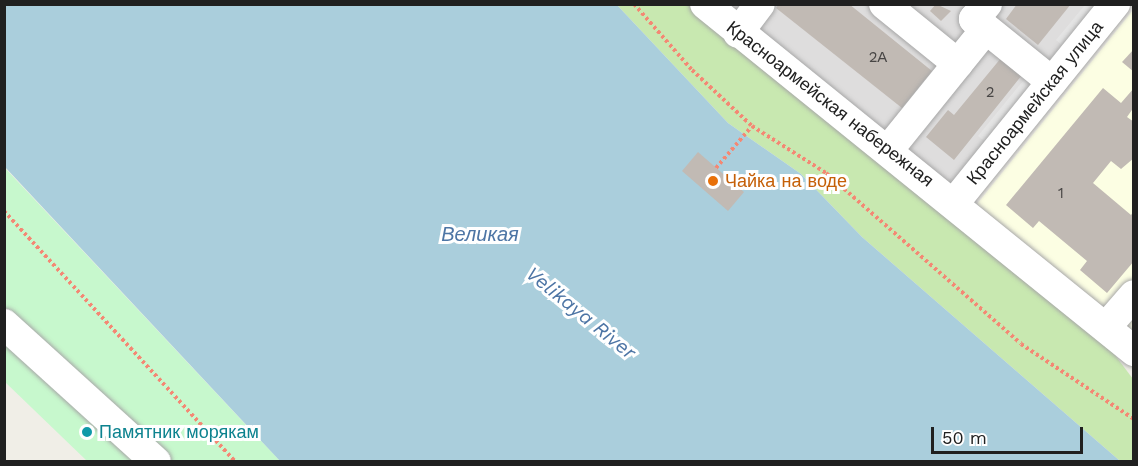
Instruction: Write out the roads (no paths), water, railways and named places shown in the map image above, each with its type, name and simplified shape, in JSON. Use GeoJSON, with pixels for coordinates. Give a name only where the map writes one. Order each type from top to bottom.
{"type":"FeatureCollection","features":[{"type":"Feature","properties":{"kind":"street","name":"Красноармейская набережная"},"geometry":{"type":"LineString","coordinates":[[705,4],[738,33],[955,202],[1107,326],[1134,351]]}},
{"type":"Feature","properties":{"kind":"street"},"geometry":{"type":"LineString","coordinates":[[738,33],[760,4]]}},
{"type":"Feature","properties":{"kind":"street","name":"Красноармейская улица"},"geometry":{"type":"LineString","coordinates":[[955,202],[1115,4]]}},
{"type":"Feature","properties":{"kind":"street"},"geometry":{"type":"LineString","coordinates":[[898,8],[958,64]]}},
{"type":"Feature","properties":{"kind":"street"},"geometry":{"type":"LineString","coordinates":[[889,149],[958,64],[986,17],[1052,82]]}},
{"type":"Feature","properties":{"kind":"street"},"geometry":{"type":"LineString","coordinates":[[1107,326],[1134,296]]}},
{"type":"Feature","properties":{"kind":"street"},"geometry":{"type":"LineString","coordinates":[[4,324],[156,462]]}},
{"type":"Feature","properties":{"kind":"water","name":"Великая"},"geometry":{"type":"Polygon","coordinates":[[[5,5],[617,5],[728,123],[801,174],[862,237],[1120,461],[280,461],[5,167],[5,5]]]}},
{"type":"Feature","properties":{"kind":"place","name":"Чайка на воде"},"geometry":{"type":"Point","coordinates":[713,181]}},
{"type":"Feature","properties":{"kind":"place","name":"Памятник морякам"},"geometry":{"type":"Point","coordinates":[87,432]}},
{"type":"Feature","properties":{"kind":"water label","name":"Velikaya River"},"geometry":{"type":"Point","coordinates":[581,313]}}]}
